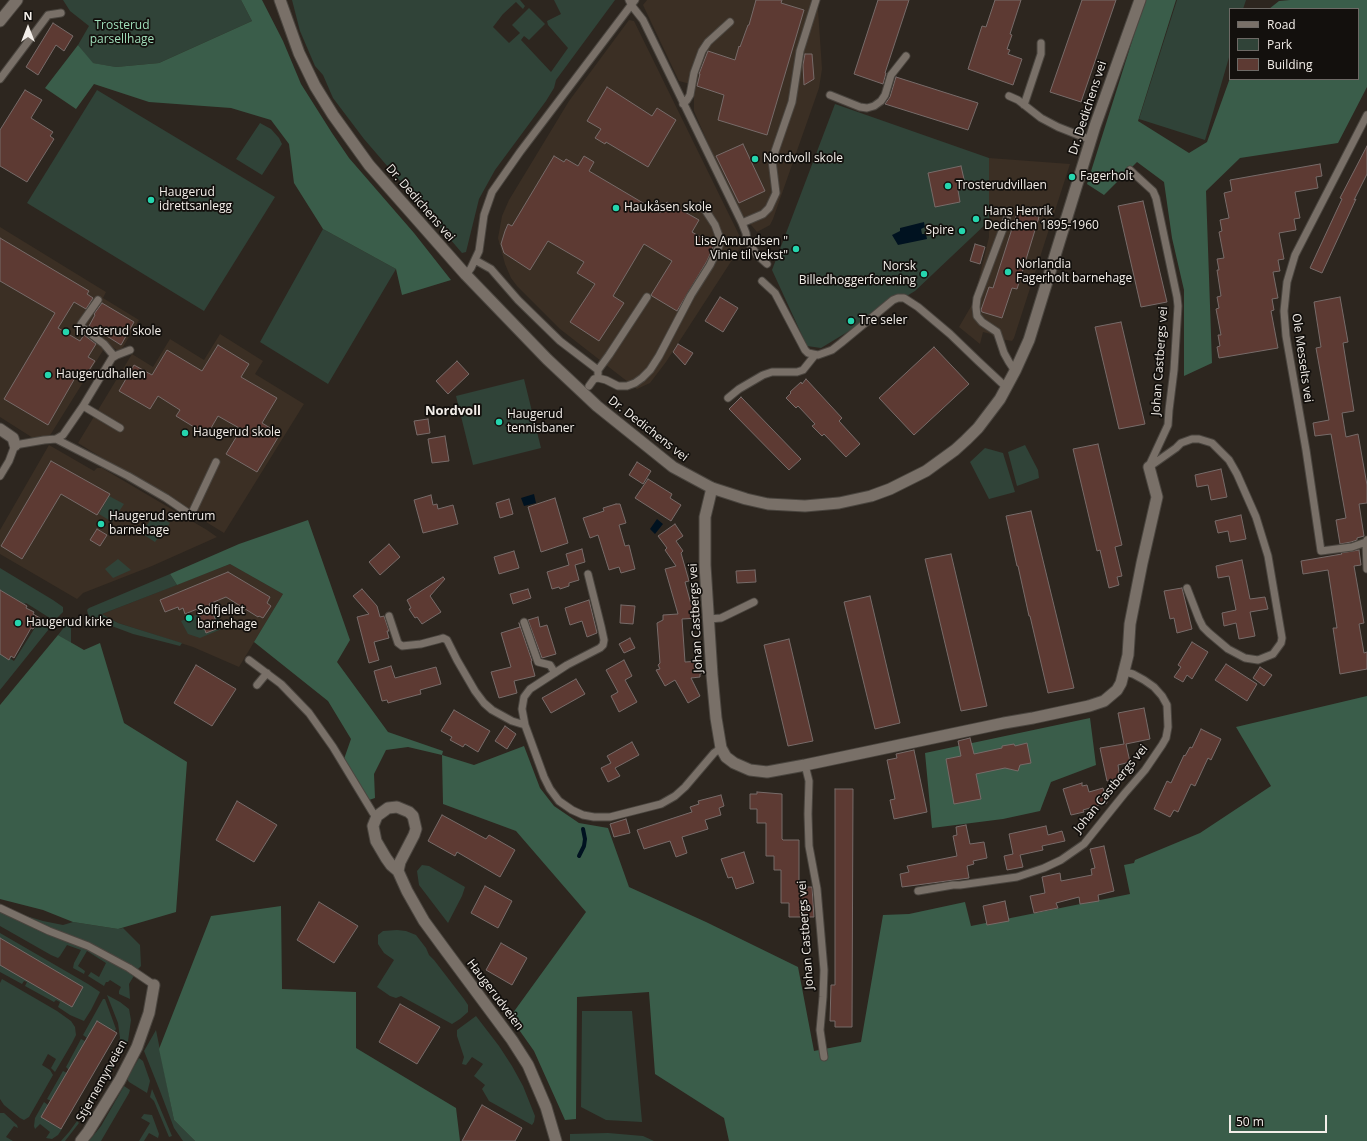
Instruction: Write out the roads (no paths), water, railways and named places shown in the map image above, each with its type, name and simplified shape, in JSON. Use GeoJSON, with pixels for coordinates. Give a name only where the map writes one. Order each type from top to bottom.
{"type":"FeatureCollection","features":[{"type":"Feature","properties":{"kind":"street"},"geometry":{"type":"LineString","coordinates":[[0,21],[17,0]]}},
{"type":"Feature","properties":{"kind":"street","name":"Dr. Dedichens vei"},"geometry":{"type":"LineString","coordinates":[[280,0],[299,53],[315,86],[369,165],[466,275],[542,354],[597,406],[673,467],[712,488],[746,499],[784,506],[839,503],[871,496],[890,489],[926,471],[955,450],[978,428],[996,404],[1007,388],[1029,340],[1091,140],[1140,0]]}},
{"type":"Feature","properties":{"kind":"street"},"geometry":{"type":"LineString","coordinates":[[0,429],[13,438],[15,445]]}},
{"type":"Feature","properties":{"kind":"street"},"geometry":{"type":"LineString","coordinates":[[721,748],[726,757],[734,763],[750,770],[768,772],[1033,718],[1089,706],[1104,701],[1117,690],[1125,672],[1128,655],[1130,624],[1157,497],[1149,466]]}},
{"type":"Feature","properties":{"kind":"street","name":"Johan Castbergs vei"},"geometry":{"type":"LineString","coordinates":[[712,488],[705,517],[705,565],[712,675],[716,718],[721,748]]}},
{"type":"Feature","properties":{"kind":"street","name":"Haugerudveien"},"geometry":{"type":"LineString","coordinates":[[398,871],[400,862],[416,829],[413,816],[409,812],[397,807],[388,808],[380,813],[375,821],[373,831],[376,841],[391,865],[398,871],[407,891],[424,920],[512,1040],[528,1065],[546,1107],[556,1141]]}},
{"type":"Feature","properties":{"kind":"street","name":"Stjernemyrveien"},"geometry":{"type":"LineString","coordinates":[[81,1141],[120,1080],[137,1047],[149,1013],[154,985]]}},
{"type":"Feature","properties":{"kind":"lane"},"geometry":{"type":"LineString","coordinates":[[742,223],[763,214],[769,208],[776,193],[772,160],[792,102],[800,51],[816,0]]}},
{"type":"Feature","properties":{"kind":"lane"},"geometry":{"type":"LineString","coordinates":[[466,275],[479,251],[484,215],[492,192],[632,2],[643,20],[742,223],[747,240],[757,255],[767,264]]}},
{"type":"Feature","properties":{"kind":"lane"},"geometry":{"type":"LineString","coordinates":[[0,79],[48,15],[61,13]]}},
{"type":"Feature","properties":{"kind":"lane"},"geometry":{"type":"LineString","coordinates":[[683,104],[690,94],[694,73],[702,51],[708,42],[730,22]]}},
{"type":"Feature","properties":{"kind":"lane"},"geometry":{"type":"LineString","coordinates":[[1024,106],[1041,54],[1042,43]]}},
{"type":"Feature","properties":{"kind":"lane"},"geometry":{"type":"LineString","coordinates":[[830,95],[860,107],[867,108],[874,106],[881,101],[891,75],[906,56]]}},
{"type":"Feature","properties":{"kind":"lane"},"geometry":{"type":"LineString","coordinates":[[1009,96],[1018,100],[1041,118],[1058,127],[1091,140]]}},
{"type":"Feature","properties":{"kind":"lane","name":"Ole Messelts vei"},"geometry":{"type":"LineString","coordinates":[[1367,115],[1295,255],[1287,282],[1284,311],[1286,336],[1306,450],[1321,551],[1352,547],[1367,541],[1367,569]]}},
{"type":"Feature","properties":{"kind":"lane","name":"Johan Castbergs vei"},"geometry":{"type":"LineString","coordinates":[[1130,170],[1153,192],[1156,198],[1178,306],[1174,370],[1168,425],[1149,466]]}},
{"type":"Feature","properties":{"kind":"lane"},"geometry":{"type":"LineString","coordinates":[[475,260],[491,269],[518,300],[560,341],[598,374],[618,386],[627,386],[642,378],[650,370],[691,295],[710,265],[719,246],[719,236],[715,226],[702,205]]}},
{"type":"Feature","properties":{"kind":"lane"},"geometry":{"type":"LineString","coordinates":[[1007,218],[977,298],[976,307],[977,316],[999,336],[1004,353],[1015,371]]}},
{"type":"Feature","properties":{"kind":"lane"},"geometry":{"type":"LineString","coordinates":[[762,281],[775,293],[808,353],[815,355],[823,354],[832,350],[893,300],[904,298],[918,307],[950,334],[1007,388]]}},
{"type":"Feature","properties":{"kind":"lane"},"geometry":{"type":"LineString","coordinates":[[589,386],[647,297]]}},
{"type":"Feature","properties":{"kind":"lane"},"geometry":{"type":"LineString","coordinates":[[98,300],[82,324],[82,327],[104,344],[114,356]]}},
{"type":"Feature","properties":{"kind":"lane"},"geometry":{"type":"LineString","coordinates":[[0,476],[9,461],[15,445],[56,439],[63,435],[114,356],[130,350]]}},
{"type":"Feature","properties":{"kind":"lane"},"geometry":{"type":"LineString","coordinates":[[728,398],[738,389],[763,375],[772,372],[797,372],[803,370],[815,355]]}},
{"type":"Feature","properties":{"kind":"lane"},"geometry":{"type":"LineString","coordinates":[[83,406],[120,428]]}},
{"type":"Feature","properties":{"kind":"lane"},"geometry":{"type":"LineString","coordinates":[[56,439],[128,476],[166,498],[191,515],[216,462]]}},
{"type":"Feature","properties":{"kind":"lane"},"geometry":{"type":"LineString","coordinates":[[1149,466],[1181,443],[1192,439],[1200,439],[1212,443],[1229,460],[1238,474],[1253,510],[1268,556],[1282,638],[1281,643],[1273,654],[1258,660],[1244,658],[1228,649],[1203,627],[1187,588]]}},
{"type":"Feature","properties":{"kind":"lane"},"geometry":{"type":"LineString","coordinates":[[588,574],[604,640],[603,645],[530,689],[524,698],[522,709],[525,725],[544,777],[559,801],[572,810],[583,815],[594,817],[610,817],[661,804],[675,796],[685,787],[714,752],[721,748]]}},
{"type":"Feature","properties":{"kind":"lane"},"geometry":{"type":"LineString","coordinates":[[709,619],[721,618],[754,602]]}},
{"type":"Feature","properties":{"kind":"lane"},"geometry":{"type":"LineString","coordinates":[[389,616],[398,643],[402,646],[420,644],[443,638],[448,640],[457,660],[475,691],[484,703],[492,710],[525,725]]}},
{"type":"Feature","properties":{"kind":"lane"},"geometry":{"type":"LineString","coordinates":[[524,622],[536,659],[538,662],[550,665],[555,673]]}},
{"type":"Feature","properties":{"kind":"lane"},"geometry":{"type":"LineString","coordinates":[[249,660],[281,684],[309,714],[333,747],[373,813]]}},
{"type":"Feature","properties":{"kind":"lane","name":"Johan Castbergs vei"},"geometry":{"type":"LineString","coordinates":[[918,891],[1017,877],[1044,868],[1067,856],[1084,844],[1145,770],[1166,738],[1168,727],[1167,705],[1162,696],[1154,687],[1144,680],[1125,672]]}},
{"type":"Feature","properties":{"kind":"lane"},"geometry":{"type":"LineString","coordinates":[[257,685],[267,673]]}},
{"type":"Feature","properties":{"kind":"lane","name":"Johan Castbergs vei"},"geometry":{"type":"LineString","coordinates":[[805,765],[809,782],[809,846],[817,889],[824,970],[820,1030],[824,1056]]}},
{"type":"Feature","properties":{"kind":"lane"},"geometry":{"type":"LineString","coordinates":[[0,908],[49,931],[88,946],[129,968],[154,985]]}},
{"type":"Feature","properties":{"kind":"water"},"geometry":{"type":"Polygon","coordinates":[[[924,222],[925,227],[921,229],[922,234],[926,234],[927,239],[898,245],[892,235],[900,231],[900,228],[924,222]]]}},
{"type":"Feature","properties":{"kind":"water"},"geometry":{"type":"Polygon","coordinates":[[[534,494],[536,503],[524,506],[521,498],[534,494]]]}},
{"type":"Feature","properties":{"kind":"water"},"geometry":{"type":"Polygon","coordinates":[[[657,519],[663,524],[655,534],[650,529],[657,519]]]}},
{"type":"Feature","properties":{"kind":"waterway"},"geometry":{"type":"LineString","coordinates":[[579,856],[584,846],[585,839],[583,829]]}},
{"type":"Feature","properties":{"kind":"place","name":"Nordvoll skole"},"geometry":{"type":"Point","coordinates":[755,159]}},
{"type":"Feature","properties":{"kind":"place","name":"Fagerholt"},"geometry":{"type":"Point","coordinates":[1072,177]}},
{"type":"Feature","properties":{"kind":"place","name":"Trosterudvillaen"},"geometry":{"type":"Point","coordinates":[948,186]}},
{"type":"Feature","properties":{"kind":"place","name":"Haugerud idrettsanlegg"},"geometry":{"type":"Point","coordinates":[151,200]}},
{"type":"Feature","properties":{"kind":"place","name":"Haukåsen skole"},"geometry":{"type":"Point","coordinates":[616,208]}},
{"type":"Feature","properties":{"kind":"place","name":"Hans Henrik Dedichen 1895-1960"},"geometry":{"type":"Point","coordinates":[976,219]}},
{"type":"Feature","properties":{"kind":"place","name":"Spire"},"geometry":{"type":"Point","coordinates":[962,231]}},
{"type":"Feature","properties":{"kind":"place","name":"Lise Amundsen \" Vinie til vekst\""},"geometry":{"type":"Point","coordinates":[796,249]}},
{"type":"Feature","properties":{"kind":"place","name":"Norlandia Fagerholt barnehage"},"geometry":{"type":"Point","coordinates":[1008,272]}},
{"type":"Feature","properties":{"kind":"place","name":"Norsk Billedhoggerforening"},"geometry":{"type":"Point","coordinates":[924,274]}},
{"type":"Feature","properties":{"kind":"place","name":"Tre seler"},"geometry":{"type":"Point","coordinates":[851,321]}},
{"type":"Feature","properties":{"kind":"place","name":"Trosterud skole"},"geometry":{"type":"Point","coordinates":[66,332]}},
{"type":"Feature","properties":{"kind":"place","name":"Haugerudhallen"},"geometry":{"type":"Point","coordinates":[48,375]}},
{"type":"Feature","properties":{"kind":"place","name":"Haugerud tennisbaner"},"geometry":{"type":"Point","coordinates":[499,422]}},
{"type":"Feature","properties":{"kind":"place","name":"Haugerud skole"},"geometry":{"type":"Point","coordinates":[185,433]}},
{"type":"Feature","properties":{"kind":"place","name":"Haugerud sentrum barnehage"},"geometry":{"type":"Point","coordinates":[101,524]}},
{"type":"Feature","properties":{"kind":"place","name":"Solfjellet barnehage"},"geometry":{"type":"Point","coordinates":[189,618]}},
{"type":"Feature","properties":{"kind":"place","name":"Haugerud kirke"},"geometry":{"type":"Point","coordinates":[18,623]}},
{"type":"Feature","properties":{"kind":"district","name":"Nordvoll"},"geometry":{"type":"Point","coordinates":[453,411]}},
{"type":"Feature","properties":{"kind":"park label","name":"Trosterud parsellhage"},"geometry":{"type":"Point","coordinates":[122,33]}}]}
